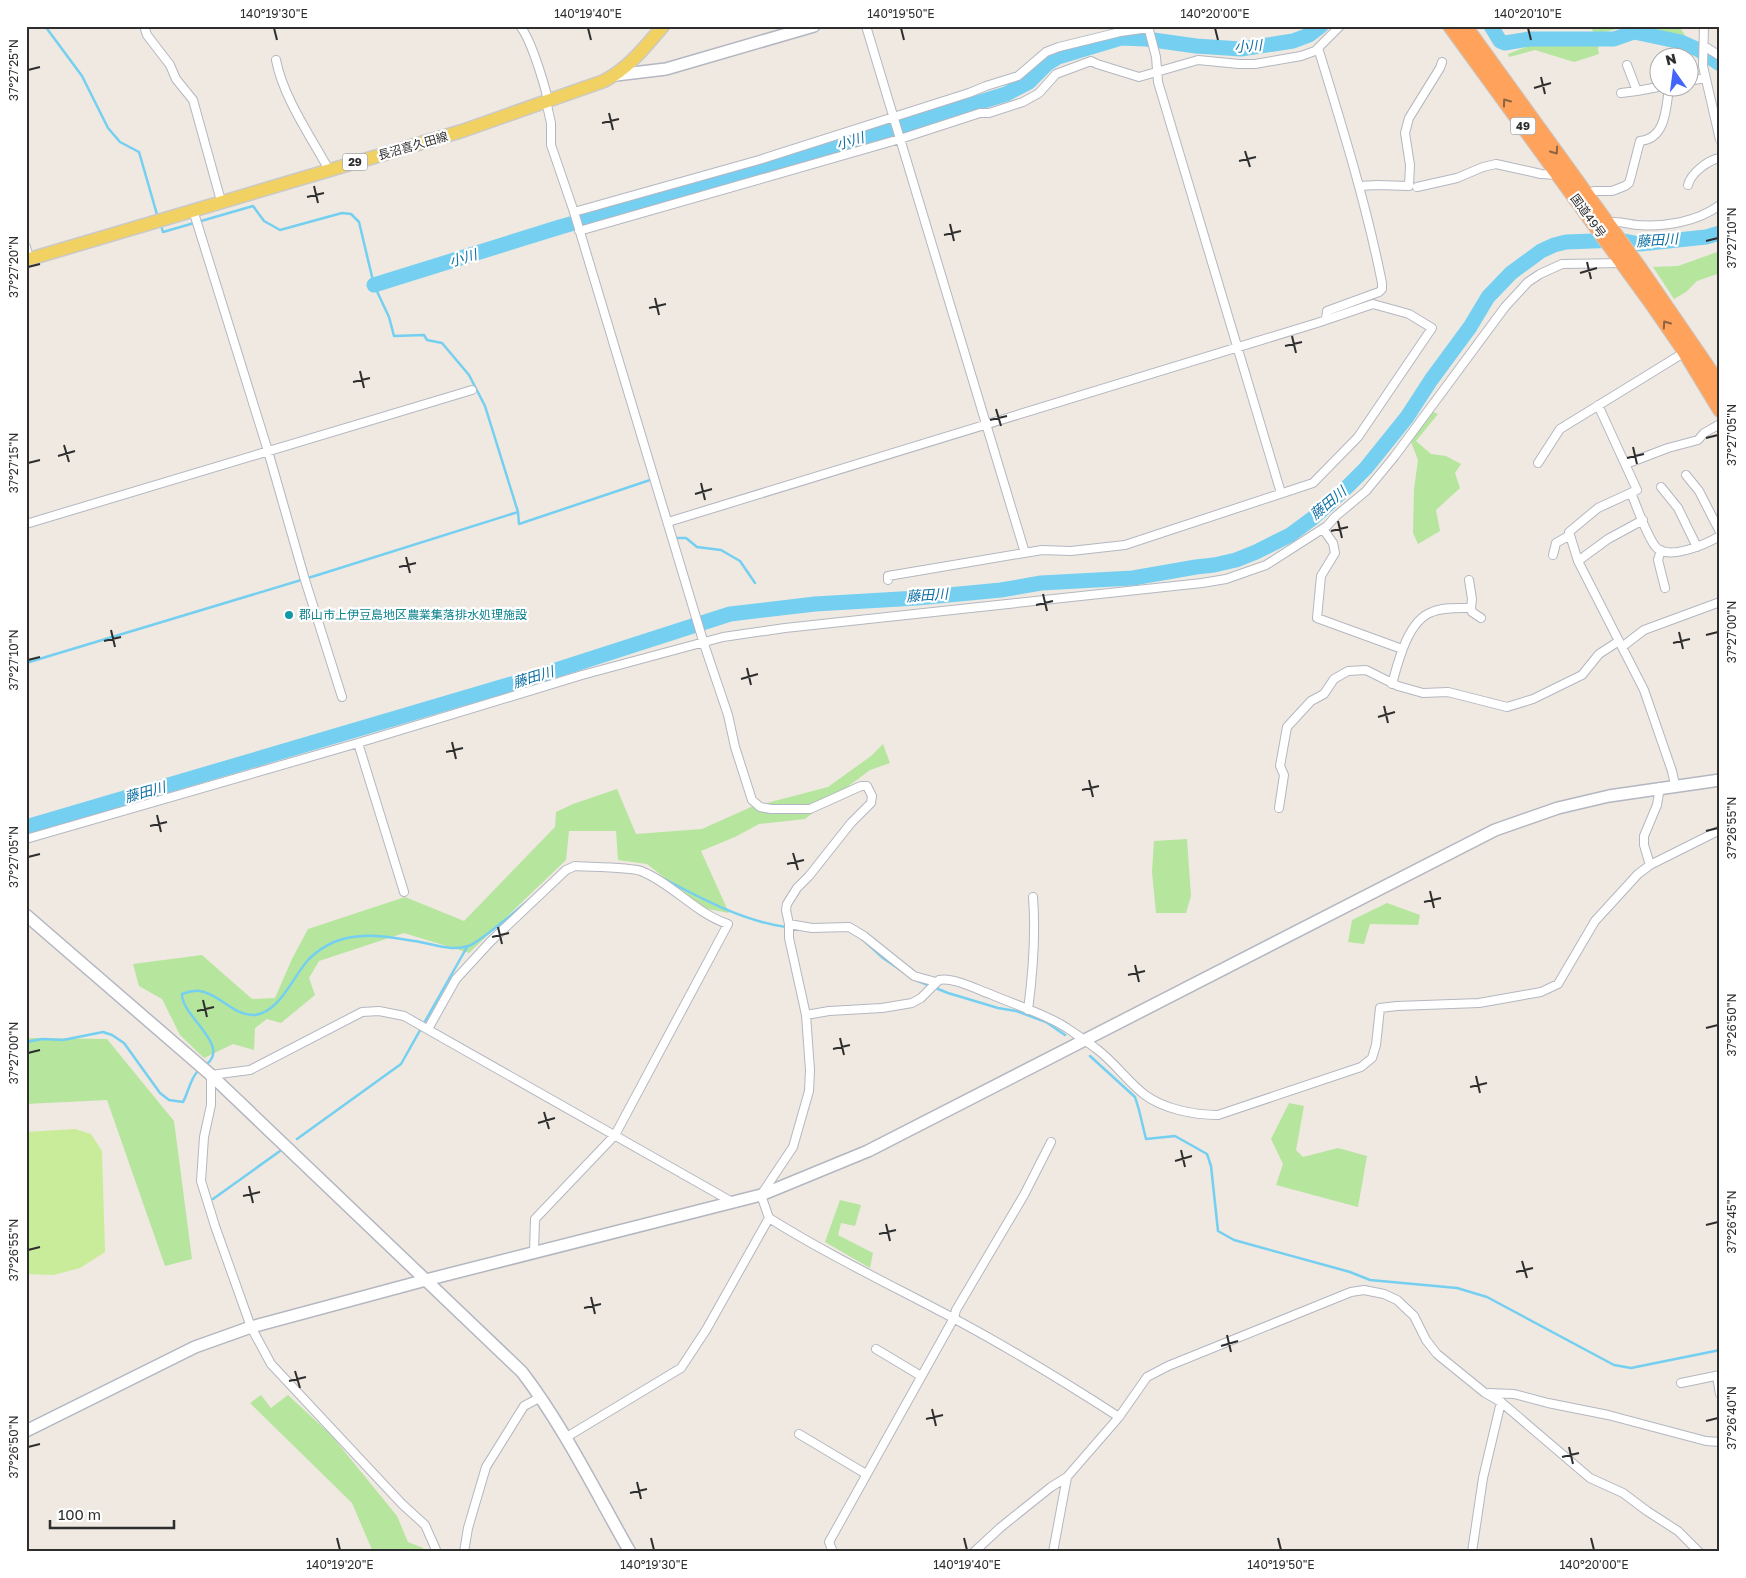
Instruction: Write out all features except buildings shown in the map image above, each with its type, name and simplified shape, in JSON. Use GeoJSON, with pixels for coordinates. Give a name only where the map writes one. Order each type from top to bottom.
{"type":"FeatureCollection","features":[{"type":"Feature","properties":{"kind":"highway","name":"国道49号"},"geometry":{"type":"LineString","coordinates":[[1450,26],[1558,175],[1603,225]]}},
{"type":"Feature","properties":{"kind":"highway","name":"国道49号"},"geometry":{"type":"LineString","coordinates":[[1465,26],[1586,194],[1626,262],[1717,401]]}},
{"type":"Feature","properties":{"kind":"highway","name":"国道49号"},"geometry":{"type":"LineString","coordinates":[[1626,262],[1720,385]]}},
{"type":"Feature","properties":{"kind":"main road","name":"長沼喜久田線"},"geometry":{"type":"LineString","coordinates":[[27,255],[193,210],[462,131],[604,81],[616,75],[633,60],[662,26]]}},
{"type":"Feature","properties":{"kind":"street"},"geometry":{"type":"LineString","coordinates":[[144,26],[147,35],[170,65],[176,79],[194,100],[221,202]]}},
{"type":"Feature","properties":{"kind":"street"},"geometry":{"type":"LineString","coordinates":[[520,26],[532,50],[547,100],[551,123],[551,145],[574,212],[704,644],[728,715],[738,756],[752,800],[760,807],[770,809],[810,809],[862,786],[867,786],[872,793],[871,803],[851,823],[789,899],[786,910],[790,924],[788,938],[806,1015],[810,1070],[809,1090],[793,1147],[761,1195]]}},
{"type":"Feature","properties":{"kind":"street"},"geometry":{"type":"LineString","coordinates":[[616,75],[666,69],[814,26]]}},
{"type":"Feature","properties":{"kind":"street"},"geometry":{"type":"LineString","coordinates":[[866,26],[1024,553]]}},
{"type":"Feature","properties":{"kind":"street"},"geometry":{"type":"LineString","coordinates":[[579,231],[900,139],[941,124],[1023,102],[1039,93],[1056,74],[1092,61],[1139,76],[1157,73],[1198,60],[1255,64],[1301,56],[1318,48],[1340,26]]}},
{"type":"Feature","properties":{"kind":"street"},"geometry":{"type":"LineString","coordinates":[[1704,26],[1705,78],[1720,140]]}},
{"type":"Feature","properties":{"kind":"street"},"geometry":{"type":"LineString","coordinates":[[574,212],[759,160],[969,94],[986,86],[1018,76],[1046,52],[1059,46],[1120,32],[1149,30],[1156,57],[1160,91],[1281,492]]}},
{"type":"Feature","properties":{"kind":"street"},"geometry":{"type":"LineString","coordinates":[[1318,48],[1372,231],[1382,289],[1379,292],[1327,311],[1326,319]]}},
{"type":"Feature","properties":{"kind":"street"},"geometry":{"type":"LineString","coordinates":[[1703,51],[1720,56]]}},
{"type":"Feature","properties":{"kind":"street"},"geometry":{"type":"LineString","coordinates":[[276,60],[285,90],[329,170]]}},
{"type":"Feature","properties":{"kind":"street"},"geometry":{"type":"LineString","coordinates":[[1358,186],[1409,186],[1410,165],[1405,133],[1409,118],[1442,62]]}},
{"type":"Feature","properties":{"kind":"street"},"geometry":{"type":"LineString","coordinates":[[1627,64],[1637,91]]}},
{"type":"Feature","properties":{"kind":"street"},"geometry":{"type":"LineString","coordinates":[[1698,79],[1705,78]]}},
{"type":"Feature","properties":{"kind":"street"},"geometry":{"type":"LineString","coordinates":[[1621,93],[1648,89]]}},
{"type":"Feature","properties":{"kind":"street"},"geometry":{"type":"LineString","coordinates":[[1586,194],[1594,191],[1620,189],[1629,182],[1640,141],[1651,137],[1662,127],[1668,98]]}},
{"type":"Feature","properties":{"kind":"street"},"geometry":{"type":"LineString","coordinates":[[1688,185],[1690,178],[1713,159],[1720,158]]}},
{"type":"Feature","properties":{"kind":"street"},"geometry":{"type":"LineString","coordinates":[[1417,188],[1457,178],[1483,167],[1496,164],[1541,174],[1558,175]]}},
{"type":"Feature","properties":{"kind":"street"},"geometry":{"type":"LineString","coordinates":[[1603,225],[1616,222],[1647,225],[1671,223],[1697,218],[1720,206]]}},
{"type":"Feature","properties":{"kind":"street"},"geometry":{"type":"LineString","coordinates":[[193,210],[342,697]]}},
{"type":"Feature","properties":{"kind":"street"},"geometry":{"type":"LineString","coordinates":[[26,839],[358,743],[582,675],[704,644],[722,637],[785,628],[943,612],[1226,579],[1266,565],[1323,529],[1366,491],[1394,457],[1505,307],[1528,282],[1562,264],[1626,262]]}},
{"type":"Feature","properties":{"kind":"street"},"geometry":{"type":"LineString","coordinates":[[668,522],[1317,323],[1373,304],[1409,314],[1432,328],[1358,437],[1313,483],[1125,545],[1071,551],[1047,550],[1024,553],[888,576],[888,580]]}},
{"type":"Feature","properties":{"kind":"street"},"geometry":{"type":"LineString","coordinates":[[1538,463],[1560,429],[1685,352]]}},
{"type":"Feature","properties":{"kind":"street"},"geometry":{"type":"LineString","coordinates":[[26,524],[472,390]]}},
{"type":"Feature","properties":{"kind":"street"},"geometry":{"type":"LineString","coordinates":[[1598,405],[1637,490],[1598,508],[1569,532],[1578,560],[1644,690],[1675,785]]}},
{"type":"Feature","properties":{"kind":"street"},"geometry":{"type":"LineString","coordinates":[[1626,464],[1668,448],[1698,440],[1704,433],[1720,424]]}},
{"type":"Feature","properties":{"kind":"street"},"geometry":{"type":"LineString","coordinates":[[1686,475],[1699,491],[1720,532]]}},
{"type":"Feature","properties":{"kind":"street"},"geometry":{"type":"LineString","coordinates":[[1661,487],[1678,508],[1697,547]]}},
{"type":"Feature","properties":{"kind":"street"},"geometry":{"type":"LineString","coordinates":[[1631,493],[1656,547],[1666,553],[1697,547],[1720,536]]}},
{"type":"Feature","properties":{"kind":"street"},"geometry":{"type":"LineString","coordinates":[[1578,560],[1608,539],[1642,520]]}},
{"type":"Feature","properties":{"kind":"street"},"geometry":{"type":"LineString","coordinates":[[1323,529],[1333,543],[1335,553],[1321,576],[1317,618],[1402,649]]}},
{"type":"Feature","properties":{"kind":"street"},"geometry":{"type":"LineString","coordinates":[[1553,555],[1556,544],[1570,535]]}},
{"type":"Feature","properties":{"kind":"street"},"geometry":{"type":"LineString","coordinates":[[1661,550],[1658,560],[1665,588]]}},
{"type":"Feature","properties":{"kind":"street"},"geometry":{"type":"LineString","coordinates":[[1469,580],[1472,612],[1482,618]]}},
{"type":"Feature","properties":{"kind":"street"},"geometry":{"type":"LineString","coordinates":[[1279,808],[1284,775],[1280,766],[1287,727],[1299,712],[1311,701],[1324,694],[1334,680],[1348,671],[1366,670],[1392,684],[1423,693],[1448,692],[1507,706],[1533,699],[1582,675],[1600,654],[1644,630],[1720,602]]}},
{"type":"Feature","properties":{"kind":"street"},"geometry":{"type":"LineString","coordinates":[[1392,684],[1402,649],[1426,615],[1445,609],[1471,608]]}},
{"type":"Feature","properties":{"kind":"street"},"geometry":{"type":"LineString","coordinates":[[358,743],[404,892]]}},
{"type":"Feature","properties":{"kind":"street"},"geometry":{"type":"LineString","coordinates":[[26,1431],[195,1347],[251,1326],[761,1195],[868,1151],[1495,830],[1558,808],[1609,796],[1720,780]]}},
{"type":"Feature","properties":{"kind":"street"},"geometry":{"type":"LineString","coordinates":[[1650,865],[1644,845],[1644,836],[1657,805],[1660,788]]}},
{"type":"Feature","properties":{"kind":"street"},"geometry":{"type":"LineString","coordinates":[[806,1015],[829,1011],[882,1008],[912,1003],[920,998],[936,982],[943,979],[972,987],[1051,1019],[1098,1049],[1145,1095],[1157,1101],[1182,1110],[1206,1115],[1218,1115],[1361,1067],[1372,1058],[1376,1045],[1380,1008],[1479,1003],[1541,992],[1558,984],[1595,921],[1638,874],[1650,865],[1720,830]]}},
{"type":"Feature","properties":{"kind":"street"},"geometry":{"type":"LineString","coordinates":[[591,858],[591,867]]}},
{"type":"Feature","properties":{"kind":"street"},"geometry":{"type":"LineString","coordinates":[[428,1029],[456,979],[490,942],[566,870],[575,866],[640,870],[662,882],[705,914],[728,924],[615,1135],[535,1219],[534,1252]]}},
{"type":"Feature","properties":{"kind":"street"},"geometry":{"type":"LineString","coordinates":[[1028,1010],[1034,962],[1035,918],[1033,897]]}},
{"type":"Feature","properties":{"kind":"street"},"geometry":{"type":"LineString","coordinates":[[26,915],[212,1075],[522,1372],[541,1397],[630,1552]]}},
{"type":"Feature","properties":{"kind":"street"},"geometry":{"type":"LineString","coordinates":[[790,924],[812,928],[850,927],[914,976],[936,982]]}},
{"type":"Feature","properties":{"kind":"street"},"geometry":{"type":"LineString","coordinates":[[212,1075],[250,1070],[362,1012],[379,1011],[404,1016],[734,1203]]}},
{"type":"Feature","properties":{"kind":"street"},"geometry":{"type":"LineString","coordinates":[[212,1075],[210,1105],[204,1137],[201,1181],[251,1326],[271,1364],[402,1504],[425,1525],[437,1552]]}},
{"type":"Feature","properties":{"kind":"street"},"geometry":{"type":"LineString","coordinates":[[833,1552],[829,1542],[954,1318],[956,1310],[1024,1195],[1051,1142]]}},
{"type":"Feature","properties":{"kind":"street"},"geometry":{"type":"LineString","coordinates":[[761,1195],[769,1218],[810,1243],[954,1318],[1079,1391],[1119,1417]]}},
{"type":"Feature","properties":{"kind":"street"},"geometry":{"type":"LineString","coordinates":[[565,1438],[681,1368],[706,1330],[769,1218]]}},
{"type":"Feature","properties":{"kind":"street"},"geometry":{"type":"LineString","coordinates":[[974,1552],[1001,1527],[1051,1487],[1067,1477],[1119,1417],[1147,1377],[1168,1366],[1226,1344],[1327,1301],[1351,1292],[1364,1290],[1384,1294],[1406,1307],[1414,1316],[1426,1340],[1437,1354],[1485,1394],[1501,1402],[1590,1478],[1623,1493],[1646,1511],[1678,1531],[1699,1552]]}},
{"type":"Feature","properties":{"kind":"street"},"geometry":{"type":"LineString","coordinates":[[876,1349],[921,1376]]}},
{"type":"Feature","properties":{"kind":"street"},"geometry":{"type":"LineString","coordinates":[[1681,1383],[1718,1376],[1720,1394]]}},
{"type":"Feature","properties":{"kind":"street"},"geometry":{"type":"LineString","coordinates":[[1485,1394],[1514,1394],[1608,1415],[1706,1441],[1720,1442]]}},
{"type":"Feature","properties":{"kind":"street"},"geometry":{"type":"LineString","coordinates":[[464,1552],[468,1528],[486,1467],[524,1406],[541,1397]]}},
{"type":"Feature","properties":{"kind":"street"},"geometry":{"type":"LineString","coordinates":[[1472,1552],[1483,1478],[1501,1402]]}},
{"type":"Feature","properties":{"kind":"street"},"geometry":{"type":"LineString","coordinates":[[799,1434],[866,1474]]}},
{"type":"Feature","properties":{"kind":"street"},"geometry":{"type":"LineString","coordinates":[[1053,1552],[1067,1477]]}},
{"type":"Feature","properties":{"kind":"green space"},"geometry":{"type":"Polygon","coordinates":[[[1593,26],[1679,26],[1688,40],[1635,28],[1618,29],[1595,34],[1592,30],[1593,26]]]}},
{"type":"Feature","properties":{"kind":"green space"},"geometry":{"type":"Polygon","coordinates":[[[1536,41],[1601,43],[1598,48],[1599,54],[1574,62],[1535,50],[1509,57],[1508,54],[1536,41]]]}},
{"type":"Feature","properties":{"kind":"green space"},"geometry":{"type":"Polygon","coordinates":[[[1720,251],[1720,273],[1697,281],[1686,292],[1674,299],[1653,267],[1678,266],[1720,251]]]}},
{"type":"Feature","properties":{"kind":"green space"},"geometry":{"type":"Polygon","coordinates":[[[1431,411],[1438,414],[1416,441],[1431,454],[1446,456],[1461,464],[1455,473],[1460,488],[1436,510],[1440,531],[1418,544],[1413,533],[1414,489],[1418,460],[1411,438],[1431,411]]]}},
{"type":"Feature","properties":{"kind":"green space"},"geometry":{"type":"Polygon","coordinates":[[[883,744],[890,763],[870,770],[805,819],[759,824],[735,837],[701,851],[729,913],[703,908],[647,864],[618,860],[616,831],[569,831],[566,860],[469,953],[404,933],[319,961],[309,978],[315,995],[281,1023],[267,1019],[255,1028],[254,1050],[233,1044],[204,1058],[180,1035],[162,999],[139,986],[133,964],[202,955],[252,999],[275,998],[308,929],[405,897],[464,921],[555,827],[556,812],[573,804],[617,789],[636,834],[702,829],[751,807],[828,787],[871,756],[883,744]]]}},
{"type":"Feature","properties":{"kind":"green space"},"geometry":{"type":"Polygon","coordinates":[[[1187,839],[1191,896],[1186,913],[1156,913],[1152,872],[1154,841],[1187,839]]]}},
{"type":"Feature","properties":{"kind":"green space"},"geometry":{"type":"Polygon","coordinates":[[[1387,903],[1420,915],[1418,925],[1370,924],[1364,944],[1348,942],[1352,920],[1387,903]]]}},
{"type":"Feature","properties":{"kind":"green space"},"geometry":{"type":"Polygon","coordinates":[[[26,1038],[107,1039],[174,1121],[192,1259],[165,1266],[107,1100],[26,1104],[26,1038]]]}},
{"type":"Feature","properties":{"kind":"green space"},"geometry":{"type":"Polygon","coordinates":[[[1289,1103],[1304,1106],[1296,1150],[1303,1157],[1338,1148],[1367,1156],[1358,1207],[1276,1185],[1283,1164],[1271,1139],[1289,1103]]]}},
{"type":"Feature","properties":{"kind":"green space"},"geometry":{"type":"Polygon","coordinates":[[[75,1129],[91,1134],[102,1151],[105,1252],[80,1268],[53,1275],[26,1274],[26,1132],[75,1129]]]}},
{"type":"Feature","properties":{"kind":"green space"},"geometry":{"type":"Polygon","coordinates":[[[840,1200],[861,1205],[855,1226],[841,1223],[838,1235],[873,1253],[870,1268],[825,1242],[840,1200]]]}},
{"type":"Feature","properties":{"kind":"green space"},"geometry":{"type":"Polygon","coordinates":[[[261,1395],[271,1408],[288,1395],[331,1435],[397,1516],[408,1542],[423,1548],[424,1552],[373,1552],[352,1503],[250,1403],[261,1395]]]}},
{"type":"Feature","properties":{"kind":"waterway"},"geometry":{"type":"LineString","coordinates":[[45,26],[82,76],[108,128],[120,142],[139,152],[158,218]]}},
{"type":"Feature","properties":{"kind":"waterway","name":"小川"},"geometry":{"type":"LineString","coordinates":[[374,285],[560,227],[739,176],[1006,94],[1029,82],[1047,64],[1058,57],[1121,38],[1241,49],[1293,41],[1309,35],[1321,26]]}},
{"type":"Feature","properties":{"kind":"waterway","name":"小川"},"geometry":{"type":"LineString","coordinates":[[1491,26],[1500,41],[1505,43],[1529,39],[1614,39],[1634,32],[1681,42],[1699,50],[1720,64]]}},
{"type":"Feature","properties":{"kind":"waterway"},"geometry":{"type":"LineString","coordinates":[[161,225],[163,232],[253,206],[264,221],[280,230],[342,213],[351,214],[359,222],[374,285],[389,317],[394,336],[424,335],[427,340],[442,343],[469,375],[485,406],[518,512],[519,524],[653,479]]}},
{"type":"Feature","properties":{"kind":"waterway","name":"藤田川"},"geometry":{"type":"LineString","coordinates":[[26,827],[525,680],[730,614],[815,604],[917,598],[1001,590],[1041,583],[1133,578],[1236,560],[1290,535],[1313,518],[1366,468],[1407,417],[1431,380],[1470,327],[1488,297],[1511,273],[1541,251],[1566,242],[1619,240],[1640,244],[1706,237],[1720,233]]}},
{"type":"Feature","properties":{"kind":"waterway"},"geometry":{"type":"LineString","coordinates":[[26,663],[518,512]]}},
{"type":"Feature","properties":{"kind":"waterway"},"geometry":{"type":"LineString","coordinates":[[674,538],[686,538],[697,547],[721,550],[740,561],[755,583]]}},
{"type":"Feature","properties":{"kind":"waterway"},"geometry":{"type":"LineString","coordinates":[[640,867],[730,911],[749,918],[786,927]]}},
{"type":"Feature","properties":{"kind":"waterway"},"geometry":{"type":"LineString","coordinates":[[208,1063],[213,1055],[213,1047],[209,1038],[189,1011],[182,994],[196,991],[207,993],[241,1013],[255,1015],[272,1007],[309,959],[321,949],[334,942],[355,937],[377,936],[399,938],[444,947],[468,946],[498,926],[529,900]]}},
{"type":"Feature","properties":{"kind":"waterway"},"geometry":{"type":"LineString","coordinates":[[860,937],[883,958],[902,971]]}},
{"type":"Feature","properties":{"kind":"waterway"},"geometry":{"type":"LineString","coordinates":[[297,1139],[401,1064],[467,947]]}},
{"type":"Feature","properties":{"kind":"waterway"},"geometry":{"type":"LineString","coordinates":[[913,979],[948,993],[998,1008],[1016,1011],[1046,1022],[1065,1035]]}},
{"type":"Feature","properties":{"kind":"waterway"},"geometry":{"type":"LineString","coordinates":[[26,1042],[42,1039],[63,1040],[103,1032],[112,1035],[124,1043],[160,1093],[169,1100],[183,1102],[197,1072]]}},
{"type":"Feature","properties":{"kind":"waterway"},"geometry":{"type":"LineString","coordinates":[[1090,1056],[1135,1097],[1146,1139],[1175,1136],[1207,1154],[1211,1166],[1218,1231],[1234,1240],[1350,1272],[1370,1280],[1457,1288],[1487,1297],[1614,1365],[1631,1368],[1720,1350]]}},
{"type":"Feature","properties":{"kind":"waterway"},"geometry":{"type":"LineString","coordinates":[[213,1199],[280,1151]]}},
{"type":"Feature","properties":{"kind":"place","name":"郡山市上伊豆島地区農業集落排水処理施設"},"geometry":{"type":"Point","coordinates":[289,615]}}]}
